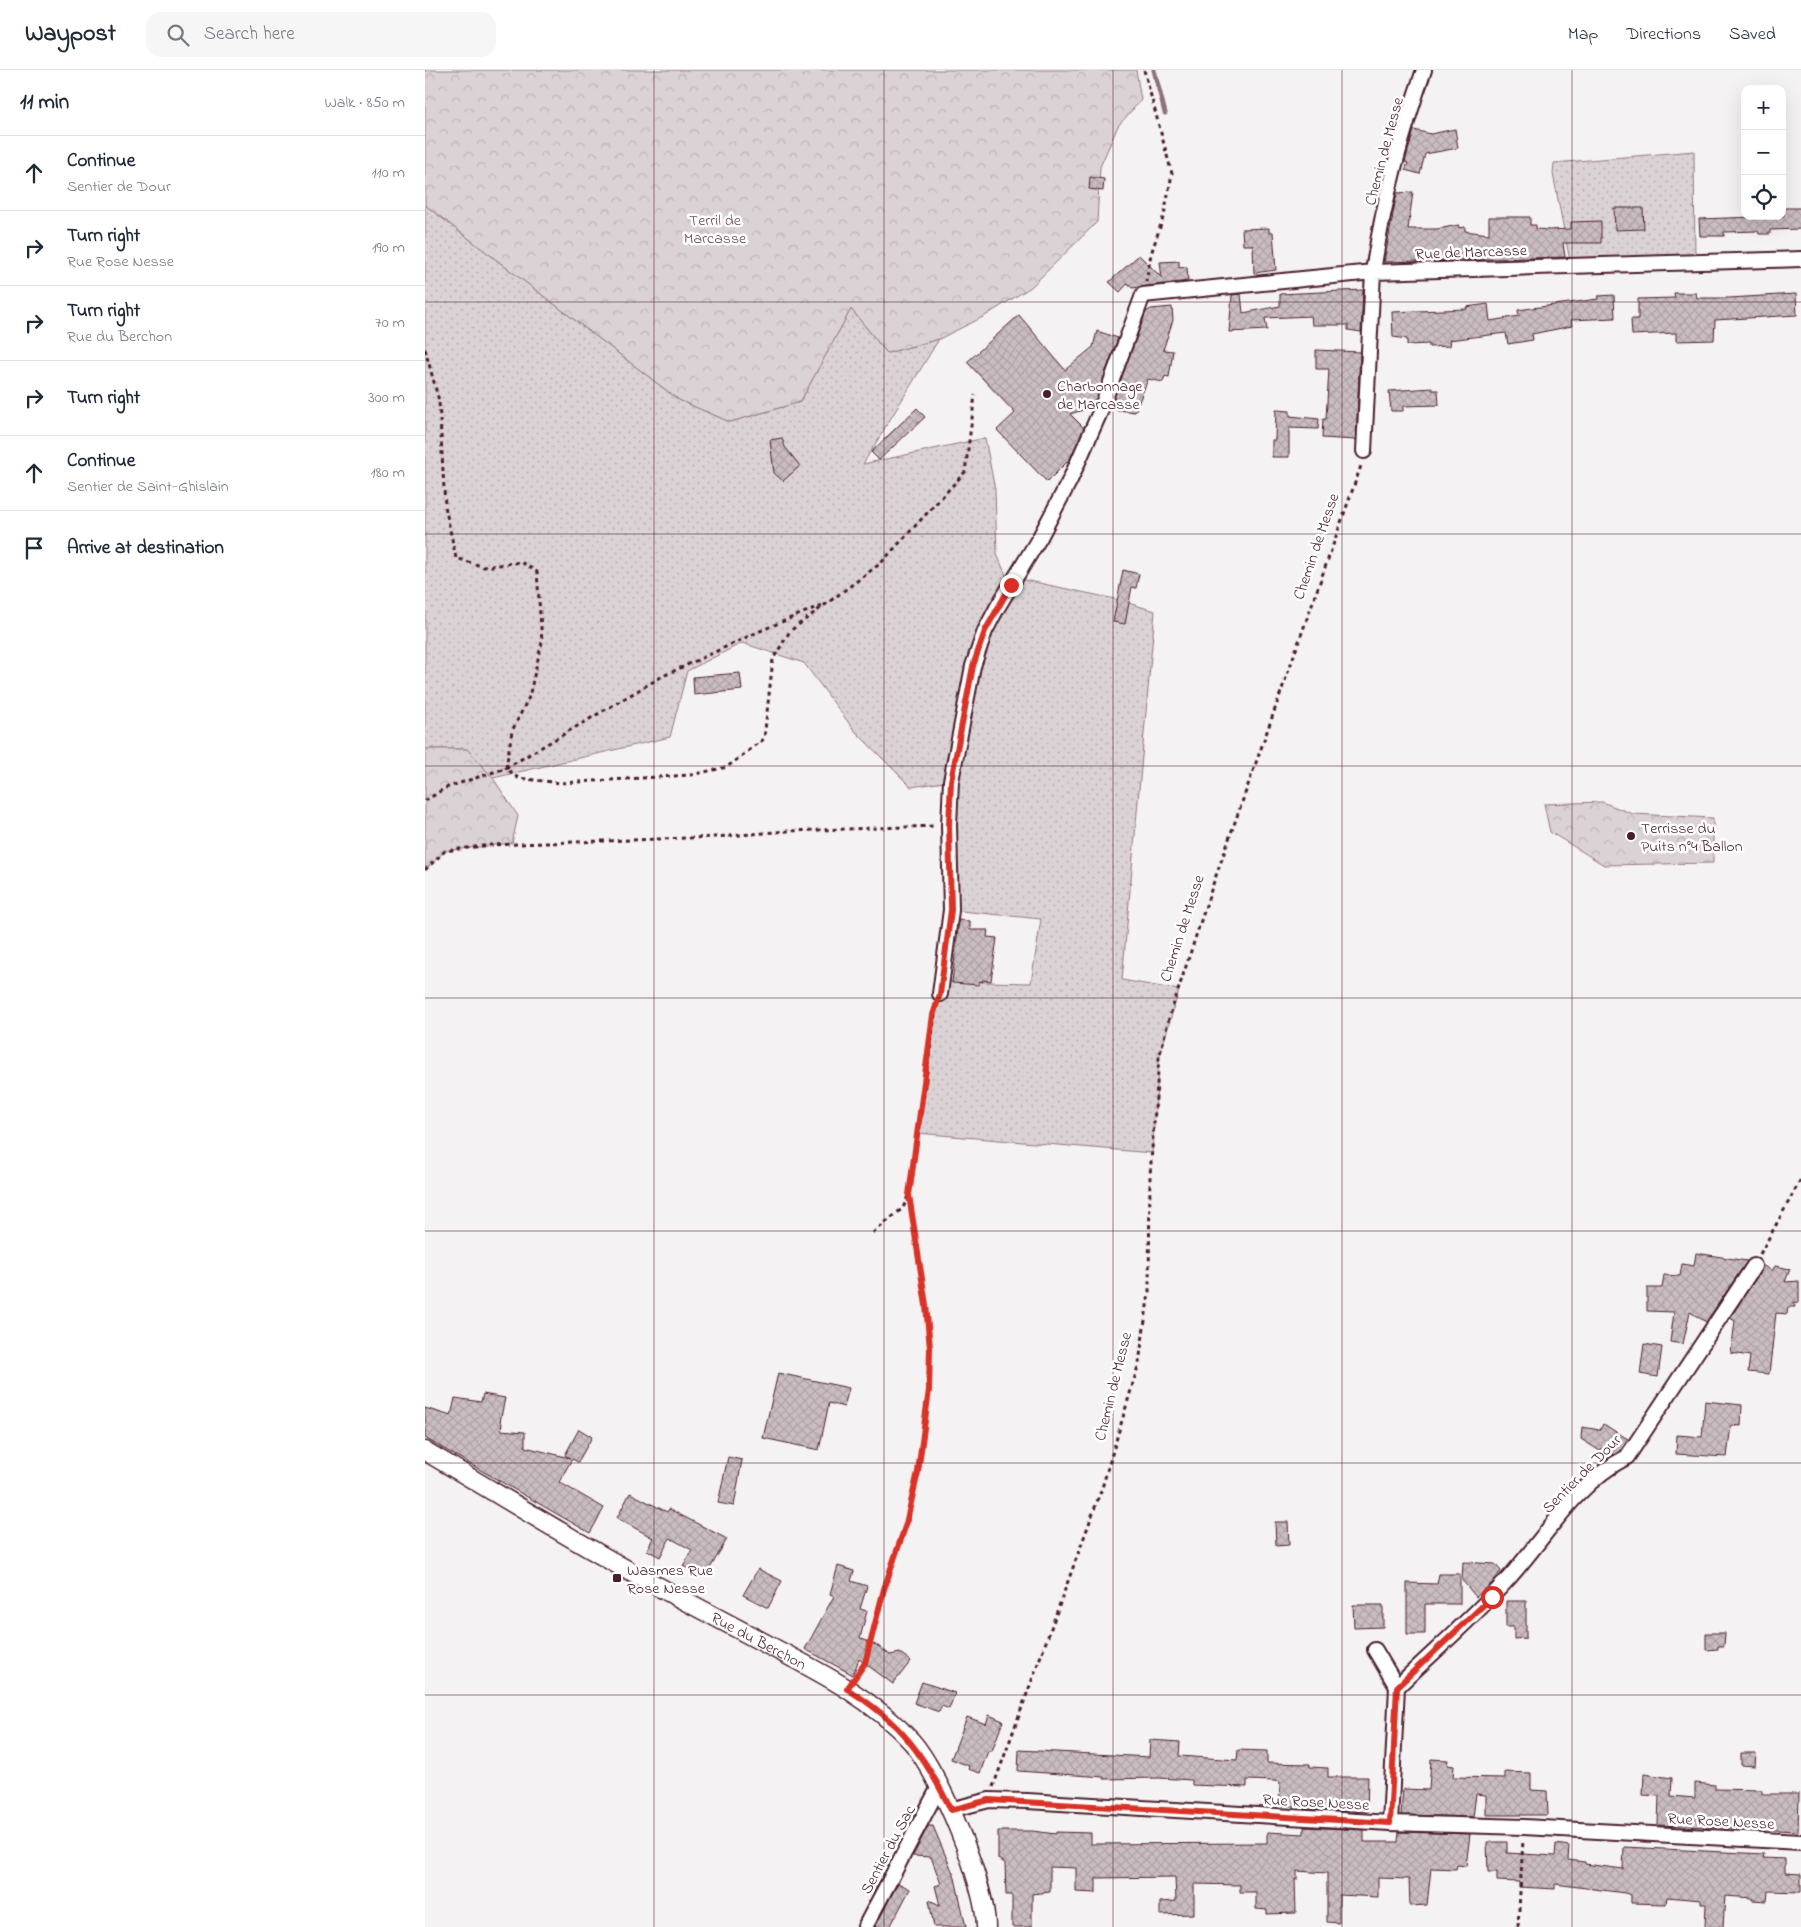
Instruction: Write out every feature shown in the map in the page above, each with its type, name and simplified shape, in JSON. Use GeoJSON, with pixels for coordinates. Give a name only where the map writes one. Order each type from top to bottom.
{"type":"FeatureCollection","features":[{"type":"Feature","properties":{"kind":"street","name":"Chemin de Messe"},"geometry":{"type":"LineString","coordinates":[[1364,451],[1373,272],[1377,243],[1402,139],[1424,70]]}},
{"type":"Feature","properties":{"kind":"street","name":"Rue de Marcasse"},"geometry":{"type":"LineString","coordinates":[[1143,296],[1373,272],[1801,260]]}},
{"type":"Feature","properties":{"kind":"street"},"geometry":{"type":"LineString","coordinates":[[940,994],[951,910],[949,825],[951,781],[973,666],[985,631],[1040,537],[1070,480],[1100,412],[1143,296]]}},
{"type":"Feature","properties":{"kind":"street","name":"Sentier de Dour"},"geometry":{"type":"LineString","coordinates":[[1397,1687],[1492,1597],[1531,1554],[1565,1509],[1611,1465],[1627,1457],[1754,1266]]}},
{"type":"Feature","properties":{"kind":"street","name":"Rue du Berchon"},"geometry":{"type":"LineString","coordinates":[[425,1451],[639,1576],[847,1689],[883,1714],[913,1743],[951,1810],[975,1877],[986,1927]]}},
{"type":"Feature","properties":{"kind":"street"},"geometry":{"type":"LineString","coordinates":[[1375,1650],[1397,1687],[1390,1823]]}},
{"type":"Feature","properties":{"kind":"street","name":"Sentier du Sac"},"geometry":{"type":"LineString","coordinates":[[865,1927],[939,1787]]}},
{"type":"Feature","properties":{"kind":"street","name":"Rue Rose Nesse"},"geometry":{"type":"LineString","coordinates":[[951,1810],[989,1800],[1390,1823],[1524,1827],[1801,1842]]}},
{"type":"Feature","properties":{"kind":"path"},"geometry":{"type":"LineString","coordinates":[[1143,70],[1172,174],[1164,216],[1151,254],[1143,296]]}},
{"type":"Feature","properties":{"kind":"path"},"geometry":{"type":"LineString","coordinates":[[425,349],[439,401],[445,506],[456,558],[484,567],[521,562],[537,572],[542,642],[529,697],[512,731],[506,768]]}},
{"type":"Feature","properties":{"kind":"path"},"geometry":{"type":"LineString","coordinates":[[506,768],[518,778],[560,783],[691,775],[727,767],[764,739],[773,659],[789,631],[881,564],[965,472],[975,395]]}},
{"type":"Feature","properties":{"kind":"path","name":"Chemin de Messe"},"geometry":{"type":"LineString","coordinates":[[989,1800],[1087,1532],[1139,1362],[1149,1292],[1150,1175],[1159,1058],[1169,1018],[1212,887],[1362,466],[1364,451]]}},
{"type":"Feature","properties":{"kind":"path"},"geometry":{"type":"LineString","coordinates":[[425,801],[445,788],[506,768],[661,677],[760,631],[829,602]]}},
{"type":"Feature","properties":{"kind":"path"},"geometry":{"type":"LineString","coordinates":[[425,870],[445,851],[489,845],[716,837],[788,831],[949,825]]}},
{"type":"Feature","properties":{"kind":"path"},"geometry":{"type":"LineString","coordinates":[[847,1689],[865,1663],[884,1589],[906,1524],[918,1472],[929,1390],[930,1348],[926,1305],[909,1195],[933,1015],[940,994]]}},
{"type":"Feature","properties":{"kind":"path"},"geometry":{"type":"LineString","coordinates":[[1754,1266],[1801,1179]]}},
{"type":"Feature","properties":{"kind":"path"},"geometry":{"type":"LineString","coordinates":[[873,1233],[903,1208],[909,1195]]}},
{"type":"Feature","properties":{"kind":"path"},"geometry":{"type":"LineString","coordinates":[[1518,1927],[1524,1827]]}},
{"type":"Feature","properties":{"kind":"green space","name":"Terril de Marcasse"},"geometry":{"type":"Polygon","coordinates":[[[425,70],[1136,70],[1141,100],[1118,126],[1100,167],[1097,222],[1031,287],[985,316],[939,339],[887,353],[851,309],[800,402],[730,422],[679,400],[425,205],[425,70]]]}},
{"type":"Feature","properties":{"kind":"green space"},"geometry":{"type":"Polygon","coordinates":[[[1694,151],[1695,263],[1571,266],[1553,174],[1554,163],[1694,151]]]}},
{"type":"Feature","properties":{"kind":"green space"},"geometry":{"type":"Polygon","coordinates":[[[425,205],[679,400],[730,422],[800,402],[851,309],[887,353],[939,339],[863,464],[985,438],[995,490],[997,554],[1010,585],[1015,578],[1115,599],[1155,611],[1122,980],[1179,990],[1159,1058],[1152,1153],[917,1133],[933,1015],[942,981],[1031,983],[1041,919],[951,910],[951,781],[911,787],[854,730],[804,663],[742,643],[687,671],[670,737],[493,778],[467,749],[425,749],[425,205]]]}},
{"type":"Feature","properties":{"kind":"green space"},"geometry":{"type":"Polygon","coordinates":[[[425,749],[467,749],[493,778],[518,816],[512,843],[445,851],[425,870],[425,749]]]}},
{"type":"Feature","properties":{"kind":"green space"},"geometry":{"type":"Polygon","coordinates":[[[1602,802],[1633,814],[1713,818],[1713,863],[1604,865],[1550,832],[1544,804],[1602,802]]]}},
{"type":"Feature","properties":{"kind":"building"},"geometry":{"type":"Polygon","coordinates":[[[1455,129],[1458,148],[1425,154],[1420,174],[1405,170],[1408,163],[1405,162],[1414,130],[1431,134],[1455,129]]]}},
{"type":"Feature","properties":{"kind":"building"},"geometry":{"type":"Polygon","coordinates":[[[1090,177],[1104,179],[1103,191],[1089,189],[1090,177]]]}},
{"type":"Feature","properties":{"kind":"building"},"geometry":{"type":"Polygon","coordinates":[[[1413,192],[1408,229],[1437,229],[1459,225],[1459,228],[1465,227],[1465,231],[1489,234],[1489,217],[1530,217],[1530,225],[1536,225],[1536,229],[1549,230],[1571,229],[1571,222],[1601,221],[1601,243],[1563,243],[1565,257],[1384,262],[1397,193],[1413,192]]]}},
{"type":"Feature","properties":{"kind":"building"},"geometry":{"type":"Polygon","coordinates":[[[1614,208],[1643,208],[1644,229],[1615,230],[1614,208]]]}},
{"type":"Feature","properties":{"kind":"building"},"geometry":{"type":"Polygon","coordinates":[[[1786,208],[1801,208],[1801,229],[1770,230],[1770,234],[1759,234],[1758,231],[1724,232],[1724,236],[1700,236],[1699,219],[1741,218],[1741,220],[1786,220],[1786,208]]]}},
{"type":"Feature","properties":{"kind":"building"},"geometry":{"type":"Polygon","coordinates":[[[1269,228],[1269,233],[1273,232],[1276,270],[1254,273],[1253,245],[1243,245],[1242,229],[1269,228]]]}},
{"type":"Feature","properties":{"kind":"building"},"geometry":{"type":"Polygon","coordinates":[[[1139,255],[1162,278],[1160,262],[1179,261],[1179,268],[1187,267],[1188,281],[1132,288],[1128,283],[1120,292],[1109,282],[1139,255]]]}},
{"type":"Feature","properties":{"kind":"building"},"geometry":{"type":"Polygon","coordinates":[[[1363,290],[1361,332],[1348,330],[1348,325],[1312,325],[1311,316],[1265,318],[1267,330],[1229,332],[1232,295],[1241,294],[1243,313],[1280,306],[1280,294],[1363,290]]]}},
{"type":"Feature","properties":{"kind":"building"},"geometry":{"type":"Polygon","coordinates":[[[1674,293],[1696,293],[1697,298],[1796,294],[1797,315],[1715,320],[1714,340],[1676,341],[1676,333],[1632,335],[1631,319],[1638,319],[1638,299],[1675,298],[1674,293]]]}},
{"type":"Feature","properties":{"kind":"building"},"geometry":{"type":"Polygon","coordinates":[[[1614,295],[1615,318],[1571,320],[1572,326],[1532,334],[1533,340],[1508,344],[1506,333],[1449,340],[1450,346],[1429,347],[1429,344],[1407,345],[1407,339],[1393,337],[1392,312],[1467,309],[1466,307],[1488,304],[1490,321],[1519,316],[1518,310],[1614,295]]]}},
{"type":"Feature","properties":{"kind":"building"},"geometry":{"type":"Polygon","coordinates":[[[1172,307],[1173,320],[1163,350],[1173,351],[1169,377],[1165,376],[1163,382],[1148,379],[1135,412],[1110,409],[1146,312],[1151,309],[1172,307]]]}},
{"type":"Feature","properties":{"kind":"building","name":"Charbonnage de Marcasse"},"geometry":{"type":"Polygon","coordinates":[[[1019,315],[1065,370],[1093,347],[1097,331],[1118,338],[1093,407],[1070,414],[1084,428],[1070,459],[1047,482],[997,430],[1015,413],[967,362],[1019,315]]]}},
{"type":"Feature","properties":{"kind":"building"},"geometry":{"type":"Polygon","coordinates":[[[1316,350],[1360,352],[1356,440],[1322,438],[1323,419],[1326,419],[1329,369],[1316,369],[1316,350]]]}},
{"type":"Feature","properties":{"kind":"building"},"geometry":{"type":"Polygon","coordinates":[[[1432,388],[1432,390],[1438,390],[1439,405],[1403,406],[1403,411],[1391,411],[1389,391],[1432,388]]]}},
{"type":"Feature","properties":{"kind":"building"},"geometry":{"type":"Polygon","coordinates":[[[917,408],[925,417],[879,460],[871,452],[917,408]]]}},
{"type":"Feature","properties":{"kind":"building"},"geometry":{"type":"Polygon","coordinates":[[[1276,410],[1290,411],[1290,416],[1319,419],[1318,429],[1289,428],[1289,457],[1272,457],[1272,440],[1275,440],[1276,410]]]}},
{"type":"Feature","properties":{"kind":"building"},"geometry":{"type":"Polygon","coordinates":[[[782,438],[785,447],[800,466],[783,481],[774,473],[770,440],[782,438]]]}},
{"type":"Feature","properties":{"kind":"building"},"geometry":{"type":"Polygon","coordinates":[[[1123,570],[1139,574],[1136,588],[1132,587],[1125,624],[1113,622],[1123,570]]]}},
{"type":"Feature","properties":{"kind":"building"},"geometry":{"type":"Polygon","coordinates":[[[740,673],[742,690],[694,695],[693,677],[740,673]]]}},
{"type":"Feature","properties":{"kind":"building"},"geometry":{"type":"Polygon","coordinates":[[[959,920],[970,921],[970,930],[988,930],[987,937],[997,938],[991,981],[979,981],[979,985],[952,983],[959,920]]]}},
{"type":"Feature","properties":{"kind":"building"},"geometry":{"type":"Polygon","coordinates":[[[1696,1253],[1747,1261],[1706,1322],[1690,1312],[1683,1344],[1670,1342],[1674,1312],[1647,1311],[1647,1288],[1662,1288],[1664,1275],[1680,1276],[1682,1264],[1694,1266],[1696,1253]]]}},
{"type":"Feature","properties":{"kind":"building"},"geometry":{"type":"Polygon","coordinates":[[[1762,1265],[1772,1271],[1775,1266],[1790,1269],[1785,1282],[1799,1281],[1799,1303],[1794,1302],[1795,1307],[1788,1307],[1787,1314],[1776,1313],[1769,1374],[1748,1372],[1750,1356],[1731,1353],[1735,1321],[1730,1318],[1761,1271],[1762,1265]]]}},
{"type":"Feature","properties":{"kind":"building"},"geometry":{"type":"Polygon","coordinates":[[[1644,1344],[1662,1347],[1658,1377],[1640,1374],[1644,1344]]]}},
{"type":"Feature","properties":{"kind":"building"},"geometry":{"type":"Polygon","coordinates":[[[778,1373],[849,1388],[844,1407],[829,1403],[819,1450],[763,1438],[778,1373]]]}},
{"type":"Feature","properties":{"kind":"building"},"geometry":{"type":"Polygon","coordinates":[[[483,1394],[505,1398],[500,1422],[502,1423],[501,1430],[525,1432],[525,1447],[570,1458],[565,1455],[579,1429],[592,1437],[578,1462],[572,1459],[559,1482],[604,1508],[590,1533],[425,1438],[425,1408],[451,1416],[455,1398],[481,1402],[483,1394]]]}},
{"type":"Feature","properties":{"kind":"building"},"geometry":{"type":"Polygon","coordinates":[[[1705,1401],[1742,1405],[1741,1426],[1731,1425],[1727,1457],[1676,1454],[1677,1435],[1702,1437],[1705,1401]]]}},
{"type":"Feature","properties":{"kind":"building"},"geometry":{"type":"Polygon","coordinates":[[[1603,1424],[1628,1439],[1621,1451],[1614,1455],[1602,1448],[1600,1451],[1581,1439],[1582,1427],[1600,1430],[1603,1424]]]}},
{"type":"Feature","properties":{"kind":"building"},"geometry":{"type":"Polygon","coordinates":[[[728,1457],[742,1460],[734,1506],[718,1503],[728,1457]]]}},
{"type":"Feature","properties":{"kind":"building"},"geometry":{"type":"Polygon","coordinates":[[[630,1493],[667,1512],[669,1509],[727,1539],[705,1577],[683,1566],[692,1550],[670,1538],[660,1557],[647,1550],[653,1538],[617,1518],[630,1493]]]}},
{"type":"Feature","properties":{"kind":"building"},"geometry":{"type":"Polygon","coordinates":[[[1275,1522],[1288,1522],[1289,1545],[1276,1546],[1275,1522]]]}},
{"type":"Feature","properties":{"kind":"building"},"geometry":{"type":"Polygon","coordinates":[[[1463,1562],[1495,1564],[1501,1571],[1492,1583],[1476,1597],[1462,1580],[1463,1562]]]}},
{"type":"Feature","properties":{"kind":"building"},"geometry":{"type":"Polygon","coordinates":[[[838,1566],[854,1571],[851,1581],[867,1586],[860,1609],[867,1611],[860,1638],[878,1646],[890,1655],[900,1653],[911,1661],[893,1684],[859,1659],[853,1675],[805,1649],[834,1596],[830,1594],[838,1566]]]}},
{"type":"Feature","properties":{"kind":"building"},"geometry":{"type":"Polygon","coordinates":[[[758,1569],[782,1581],[768,1608],[743,1595],[758,1569]]]}},
{"type":"Feature","properties":{"kind":"building"},"geometry":{"type":"Polygon","coordinates":[[[1439,1574],[1460,1574],[1460,1604],[1425,1604],[1425,1634],[1407,1634],[1407,1583],[1437,1584],[1439,1574]]]}},
{"type":"Feature","properties":{"kind":"building"},"geometry":{"type":"Polygon","coordinates":[[[1506,1601],[1526,1601],[1526,1638],[1514,1639],[1514,1627],[1506,1627],[1506,1601]]]}},
{"type":"Feature","properties":{"kind":"building"},"geometry":{"type":"Polygon","coordinates":[[[1353,1605],[1383,1605],[1383,1627],[1354,1628],[1353,1605]]]}},
{"type":"Feature","properties":{"kind":"building"},"geometry":{"type":"Polygon","coordinates":[[[1706,1633],[1725,1633],[1724,1646],[1718,1646],[1718,1649],[1706,1650],[1706,1633]]]}},
{"type":"Feature","properties":{"kind":"building"},"geometry":{"type":"Polygon","coordinates":[[[922,1682],[955,1693],[949,1709],[942,1706],[939,1712],[914,1703],[922,1682]]]}},
{"type":"Feature","properties":{"kind":"building"},"geometry":{"type":"Polygon","coordinates":[[[989,1715],[1003,1721],[992,1751],[988,1751],[980,1773],[968,1769],[969,1766],[951,1759],[967,1717],[986,1724],[989,1715]]]}},
{"type":"Feature","properties":{"kind":"building"},"geometry":{"type":"Polygon","coordinates":[[[1150,1740],[1180,1742],[1179,1756],[1237,1760],[1238,1750],[1267,1751],[1267,1763],[1310,1764],[1310,1767],[1328,1768],[1328,1777],[1368,1777],[1367,1812],[1305,1809],[1304,1806],[1279,1806],[1280,1782],[1274,1781],[1247,1780],[1247,1787],[1216,1786],[1192,1785],[1192,1780],[1159,1778],[1104,1779],[1104,1777],[1018,1771],[1019,1750],[1149,1757],[1150,1740]]]}},
{"type":"Feature","properties":{"kind":"building"},"geometry":{"type":"Polygon","coordinates":[[[1741,1753],[1756,1753],[1755,1766],[1741,1765],[1741,1753]]]}},
{"type":"Feature","properties":{"kind":"building"},"geometry":{"type":"Polygon","coordinates":[[[1431,1759],[1448,1760],[1447,1765],[1454,1766],[1453,1777],[1505,1778],[1505,1772],[1531,1773],[1531,1790],[1547,1791],[1548,1815],[1486,1815],[1486,1795],[1476,1794],[1473,1817],[1401,1815],[1403,1789],[1429,1790],[1431,1759]]]}},
{"type":"Feature","properties":{"kind":"building"},"geometry":{"type":"Polygon","coordinates":[[[1644,1774],[1672,1778],[1671,1796],[1695,1798],[1695,1783],[1715,1785],[1715,1789],[1762,1790],[1762,1794],[1799,1794],[1798,1831],[1658,1825],[1659,1796],[1643,1795],[1644,1774]]]}},
{"type":"Feature","properties":{"kind":"building"},"geometry":{"type":"Polygon","coordinates":[[[928,1826],[933,1826],[955,1878],[966,1927],[934,1927],[929,1900],[940,1905],[935,1886],[941,1884],[931,1857],[913,1856],[928,1826]]]}},
{"type":"Feature","properties":{"kind":"building"},"geometry":{"type":"Polygon","coordinates":[[[1304,1827],[1364,1830],[1364,1842],[1398,1842],[1399,1832],[1470,1834],[1466,1866],[1457,1865],[1456,1869],[1431,1868],[1427,1905],[1410,1906],[1409,1879],[1378,1878],[1378,1897],[1339,1895],[1339,1923],[1327,1922],[1327,1873],[1297,1871],[1297,1880],[1295,1879],[1296,1913],[1267,1914],[1267,1910],[1256,1909],[1256,1892],[1240,1892],[1240,1885],[1194,1884],[1194,1914],[1160,1915],[1160,1902],[1176,1901],[1175,1877],[1096,1878],[1096,1893],[1076,1892],[1076,1868],[1050,1867],[1050,1892],[1032,1894],[1032,1927],[1012,1927],[1012,1895],[1006,1895],[1005,1863],[998,1859],[998,1831],[1032,1831],[1056,1834],[1056,1832],[1091,1833],[1091,1844],[1267,1843],[1267,1832],[1304,1834],[1304,1827]]]}},
{"type":"Feature","properties":{"kind":"building"},"geometry":{"type":"Polygon","coordinates":[[[1487,1842],[1507,1842],[1507,1853],[1555,1856],[1556,1844],[1569,1846],[1568,1860],[1623,1869],[1624,1847],[1764,1854],[1763,1858],[1785,1859],[1785,1873],[1801,1874],[1801,1892],[1768,1891],[1767,1901],[1725,1896],[1723,1927],[1705,1927],[1706,1904],[1701,1904],[1701,1900],[1667,1897],[1666,1904],[1631,1903],[1631,1895],[1625,1893],[1555,1884],[1555,1889],[1519,1887],[1519,1882],[1497,1881],[1497,1872],[1488,1872],[1487,1842]]]}},
{"type":"Feature","properties":{"kind":"building"},"geometry":{"type":"Polygon","coordinates":[[[898,1883],[910,1889],[890,1927],[875,1927],[898,1883]]]}},
{"type":"Feature","properties":{"kind":"waterway"},"geometry":{"type":"LineString","coordinates":[[1154,70],[1165,113]]}},
{"type":"Feature","properties":{"kind":"place","name":"Charbonnage de Marcasse"},"geometry":{"type":"Point","coordinates":[1047,394]}},
{"type":"Feature","properties":{"kind":"place","name":"Terrisse du Puits n°4 Ballon"},"geometry":{"type":"Point","coordinates":[1631,836]}},
{"type":"Feature","properties":{"kind":"place","name":"Wasmes Rue Rose Nesse"},"geometry":{"type":"Point","coordinates":[617,1578]}},
{"type":"Feature","properties":{"kind":"route"},"geometry":{"type":"LineString","coordinates":[[1011,585],[985,631],[973,666],[951,781],[949,825],[951,910],[940,994],[933,1015],[909,1195],[926,1305],[930,1348],[929,1390],[918,1472],[906,1524],[884,1589],[865,1663],[847,1689],[863,1698],[913,1743],[951,1810],[989,1800],[1027,1801],[1390,1823],[1397,1687],[1492,1597]]}}]}
